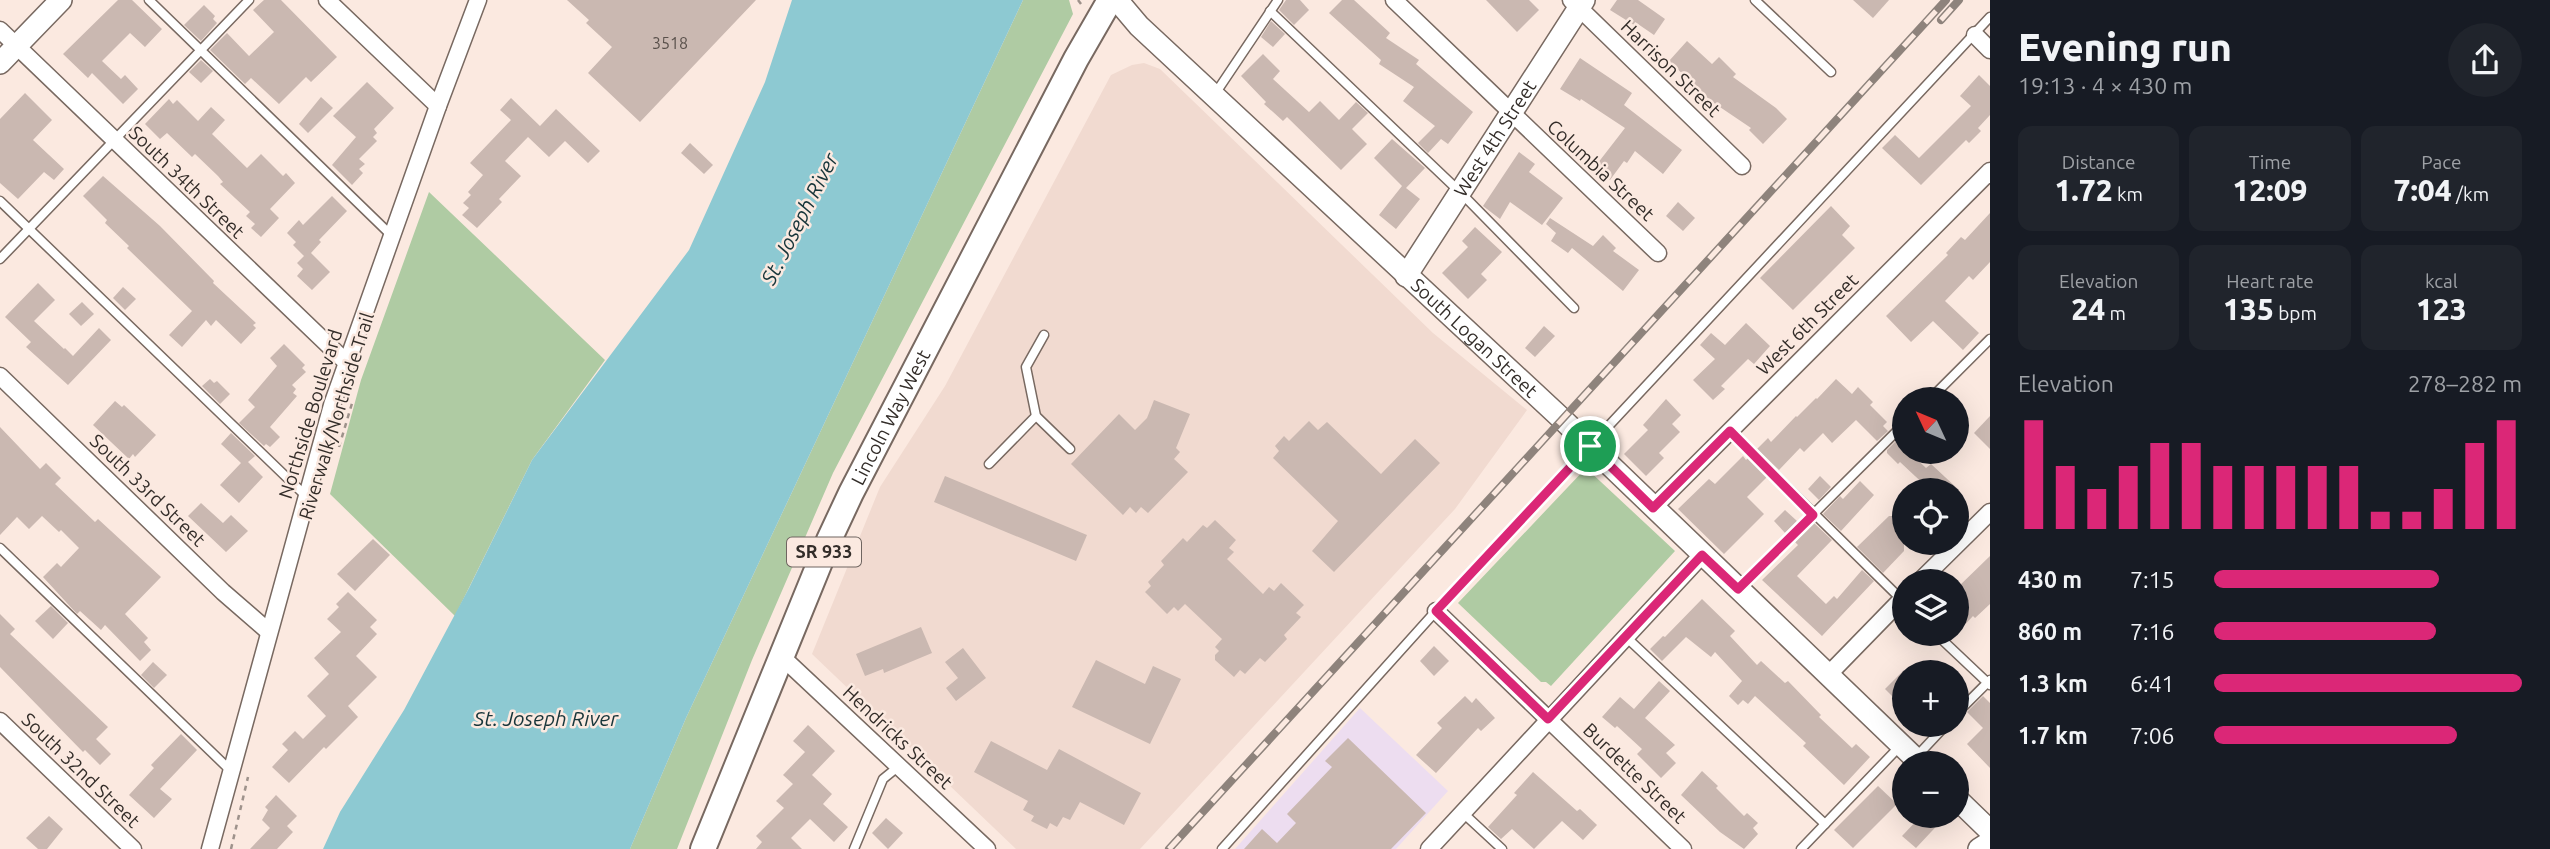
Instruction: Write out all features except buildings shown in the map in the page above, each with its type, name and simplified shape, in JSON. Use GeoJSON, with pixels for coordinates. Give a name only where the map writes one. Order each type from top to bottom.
{"type":"FeatureCollection","features":[{"type":"Feature","properties":{"kind":"main road","name":"Lincoln Way West"},"geometry":{"type":"LineString","coordinates":[[703,849],[829,540],[872,450],[1069,71],[1111,0]]}},
{"type":"Feature","properties":{"kind":"street"},"geometry":{"type":"LineString","coordinates":[[0,63],[61,0]]}},
{"type":"Feature","properties":{"kind":"street"},"geometry":{"type":"LineString","coordinates":[[327,0],[438,106]]}},
{"type":"Feature","properties":{"kind":"street","name":"Northside Boulevard"},"geometry":{"type":"LineString","coordinates":[[210,849],[346,362],[478,0]]}},
{"type":"Feature","properties":{"kind":"street","name":"South Logan Street"},"geometry":{"type":"LineString","coordinates":[[1117,0],[1139,26],[1590,446],[1908,751]]}},
{"type":"Feature","properties":{"kind":"street","name":"Columbia Street"},"geometry":{"type":"LineString","coordinates":[[1394,0],[1658,253]]}},
{"type":"Feature","properties":{"kind":"street","name":"West 4th Street"},"geometry":{"type":"LineString","coordinates":[[1406,276],[1511,114],[1578,3]]}},
{"type":"Feature","properties":{"kind":"street","name":"Harrison Street"},"geometry":{"type":"LineString","coordinates":[[1578,3],[1742,166]]}},
{"type":"Feature","properties":{"kind":"street","name":"South 34th Street"},"geometry":{"type":"LineString","coordinates":[[0,30],[346,362]]}},
{"type":"Feature","properties":{"kind":"street"},"geometry":{"type":"LineString","coordinates":[[1975,35],[1990,50]]}},
{"type":"Feature","properties":{"kind":"street","name":"West 6th Street"},"geometry":{"type":"LineString","coordinates":[[1653,508],[1990,171]]}},
{"type":"Feature","properties":{"kind":"street","name":"South 33rd Street"},"geometry":{"type":"LineString","coordinates":[[0,376],[223,592],[269,632]]}},
{"type":"Feature","properties":{"kind":"street"},"geometry":{"type":"LineString","coordinates":[[1932,569],[1990,512]]}},
{"type":"Feature","properties":{"kind":"street"},"geometry":{"type":"LineString","coordinates":[[1429,849],[1702,555]]}},
{"type":"Feature","properties":{"kind":"street","name":"Burdette Street"},"geometry":{"type":"LineString","coordinates":[[1436,611],[1683,849]]}},
{"type":"Feature","properties":{"kind":"street"},"geometry":{"type":"LineString","coordinates":[[1828,675],[1892,611]]}},
{"type":"Feature","properties":{"kind":"street","name":"Hendricks Street"},"geometry":{"type":"LineString","coordinates":[[781,656],[987,849]]}},
{"type":"Feature","properties":{"kind":"street","name":"South 32nd Street"},"geometry":{"type":"LineString","coordinates":[[0,721],[133,849]]}},
{"type":"Feature","properties":{"kind":"street"},"geometry":{"type":"LineString","coordinates":[[1969,811],[1990,831]]}},
{"type":"Feature","properties":{"kind":"street"},"geometry":{"type":"LineString","coordinates":[[1979,849],[1989,846]]}},
{"type":"Feature","properties":{"kind":"lane"},"geometry":{"type":"LineString","coordinates":[[149,0],[391,235]]}},
{"type":"Feature","properties":{"kind":"lane"},"geometry":{"type":"LineString","coordinates":[[0,259],[249,0]]}},
{"type":"Feature","properties":{"kind":"lane"},"geometry":{"type":"LineString","coordinates":[[1214,95],[1278,0]]}},
{"type":"Feature","properties":{"kind":"lane"},"geometry":{"type":"LineString","coordinates":[[1755,0],[1831,72]]}},
{"type":"Feature","properties":{"kind":"lane"},"geometry":{"type":"LineString","coordinates":[[1270,11],[1461,193],[1574,308]]}},
{"type":"Feature","properties":{"kind":"lane"},"geometry":{"type":"LineString","coordinates":[[1222,849],[1436,611],[1990,18]]}},
{"type":"Feature","properties":{"kind":"lane"},"geometry":{"type":"LineString","coordinates":[[0,201],[307,497]]}},
{"type":"Feature","properties":{"kind":"lane"},"geometry":{"type":"LineString","coordinates":[[1044,335],[1026,367],[1036,416],[1070,449]]}},
{"type":"Feature","properties":{"kind":"lane"},"geometry":{"type":"LineString","coordinates":[[1942,387],[1990,339]]}},
{"type":"Feature","properties":{"kind":"lane"},"geometry":{"type":"LineString","coordinates":[[989,464],[1036,416]]}},
{"type":"Feature","properties":{"kind":"lane"},"geometry":{"type":"LineString","coordinates":[[1730,431],[1892,590]]}},
{"type":"Feature","properties":{"kind":"lane"},"geometry":{"type":"LineString","coordinates":[[1738,589],[1892,437]]}},
{"type":"Feature","properties":{"kind":"lane"},"geometry":{"type":"LineString","coordinates":[[0,548],[230,770]]}},
{"type":"Feature","properties":{"kind":"lane"},"geometry":{"type":"LineString","coordinates":[[1626,636],[1825,824]]}},
{"type":"Feature","properties":{"kind":"lane"},"geometry":{"type":"LineString","coordinates":[[1950,646],[1989,682],[1969,701]]}},
{"type":"Feature","properties":{"kind":"lane"},"geometry":{"type":"LineString","coordinates":[[1917,751],[1932,737]]}},
{"type":"Feature","properties":{"kind":"lane"},"geometry":{"type":"LineString","coordinates":[[854,849],[883,779],[899,766]]}},
{"type":"Feature","properties":{"kind":"lane"},"geometry":{"type":"LineString","coordinates":[[1801,849],[1825,824],[1892,771]]}},
{"type":"Feature","properties":{"kind":"lane"},"geometry":{"type":"LineString","coordinates":[[1462,812],[1502,849]]}},
{"type":"Feature","properties":{"kind":"path","name":"Riverwalk/Northside Trail"},"geometry":{"type":"LineString","coordinates":[[337,453],[355,394]]}},
{"type":"Feature","properties":{"kind":"path"},"geometry":{"type":"LineString","coordinates":[[231,849],[250,769]]}},
{"type":"Feature","properties":{"kind":"shaded area"},"geometry":{"type":"Polygon","coordinates":[[[1144,63],[1160,69],[1433,333],[1527,410],[1455,509],[1140,849],[1016,849],[812,654],[880,487],[945,386],[1111,75],[1132,65],[1144,63]]]}},
{"type":"Feature","properties":{"kind":"shaded area"},"geometry":{"type":"Polygon","coordinates":[[[1360,708],[1448,791],[1396,849],[1235,849],[1360,708]]]}},
{"type":"Feature","properties":{"kind":"green space"},"geometry":{"type":"Polygon","coordinates":[[[1023,0],[1069,0],[1073,14],[833,473],[752,660],[677,849],[630,849],[686,718],[1023,0]]]}},
{"type":"Feature","properties":{"kind":"green space"},"geometry":{"type":"Polygon","coordinates":[[[429,192],[605,360],[532,460],[455,616],[330,494],[361,380],[429,192]]]}},
{"type":"Feature","properties":{"kind":"green space"},"geometry":{"type":"Polygon","coordinates":[[[1586,468],[1675,551],[1551,686],[1541,682],[1458,603],[1586,468]]]}},
{"type":"Feature","properties":{"kind":"water","name":"St. Joseph River"},"geometry":{"type":"Polygon","coordinates":[[[792,0],[1023,0],[686,718],[630,849],[323,849],[340,812],[404,710],[469,588],[532,460],[689,250],[765,82],[792,0]]]}},
{"type":"Feature","properties":{"kind":"railway"},"geometry":{"type":"LineString","coordinates":[[1169,849],[1946,0]]}},
{"type":"Feature","properties":{"kind":"railway"},"geometry":{"type":"LineString","coordinates":[[1941,20],[1959,0]]}},
{"type":"Feature","properties":{"kind":"route"},"geometry":{"type":"LineString","coordinates":[[1730,431],[1813,515],[1738,589],[1702,555],[1548,719],[1436,611],[1590,446],[1653,508],[1730,431]]}}]}
